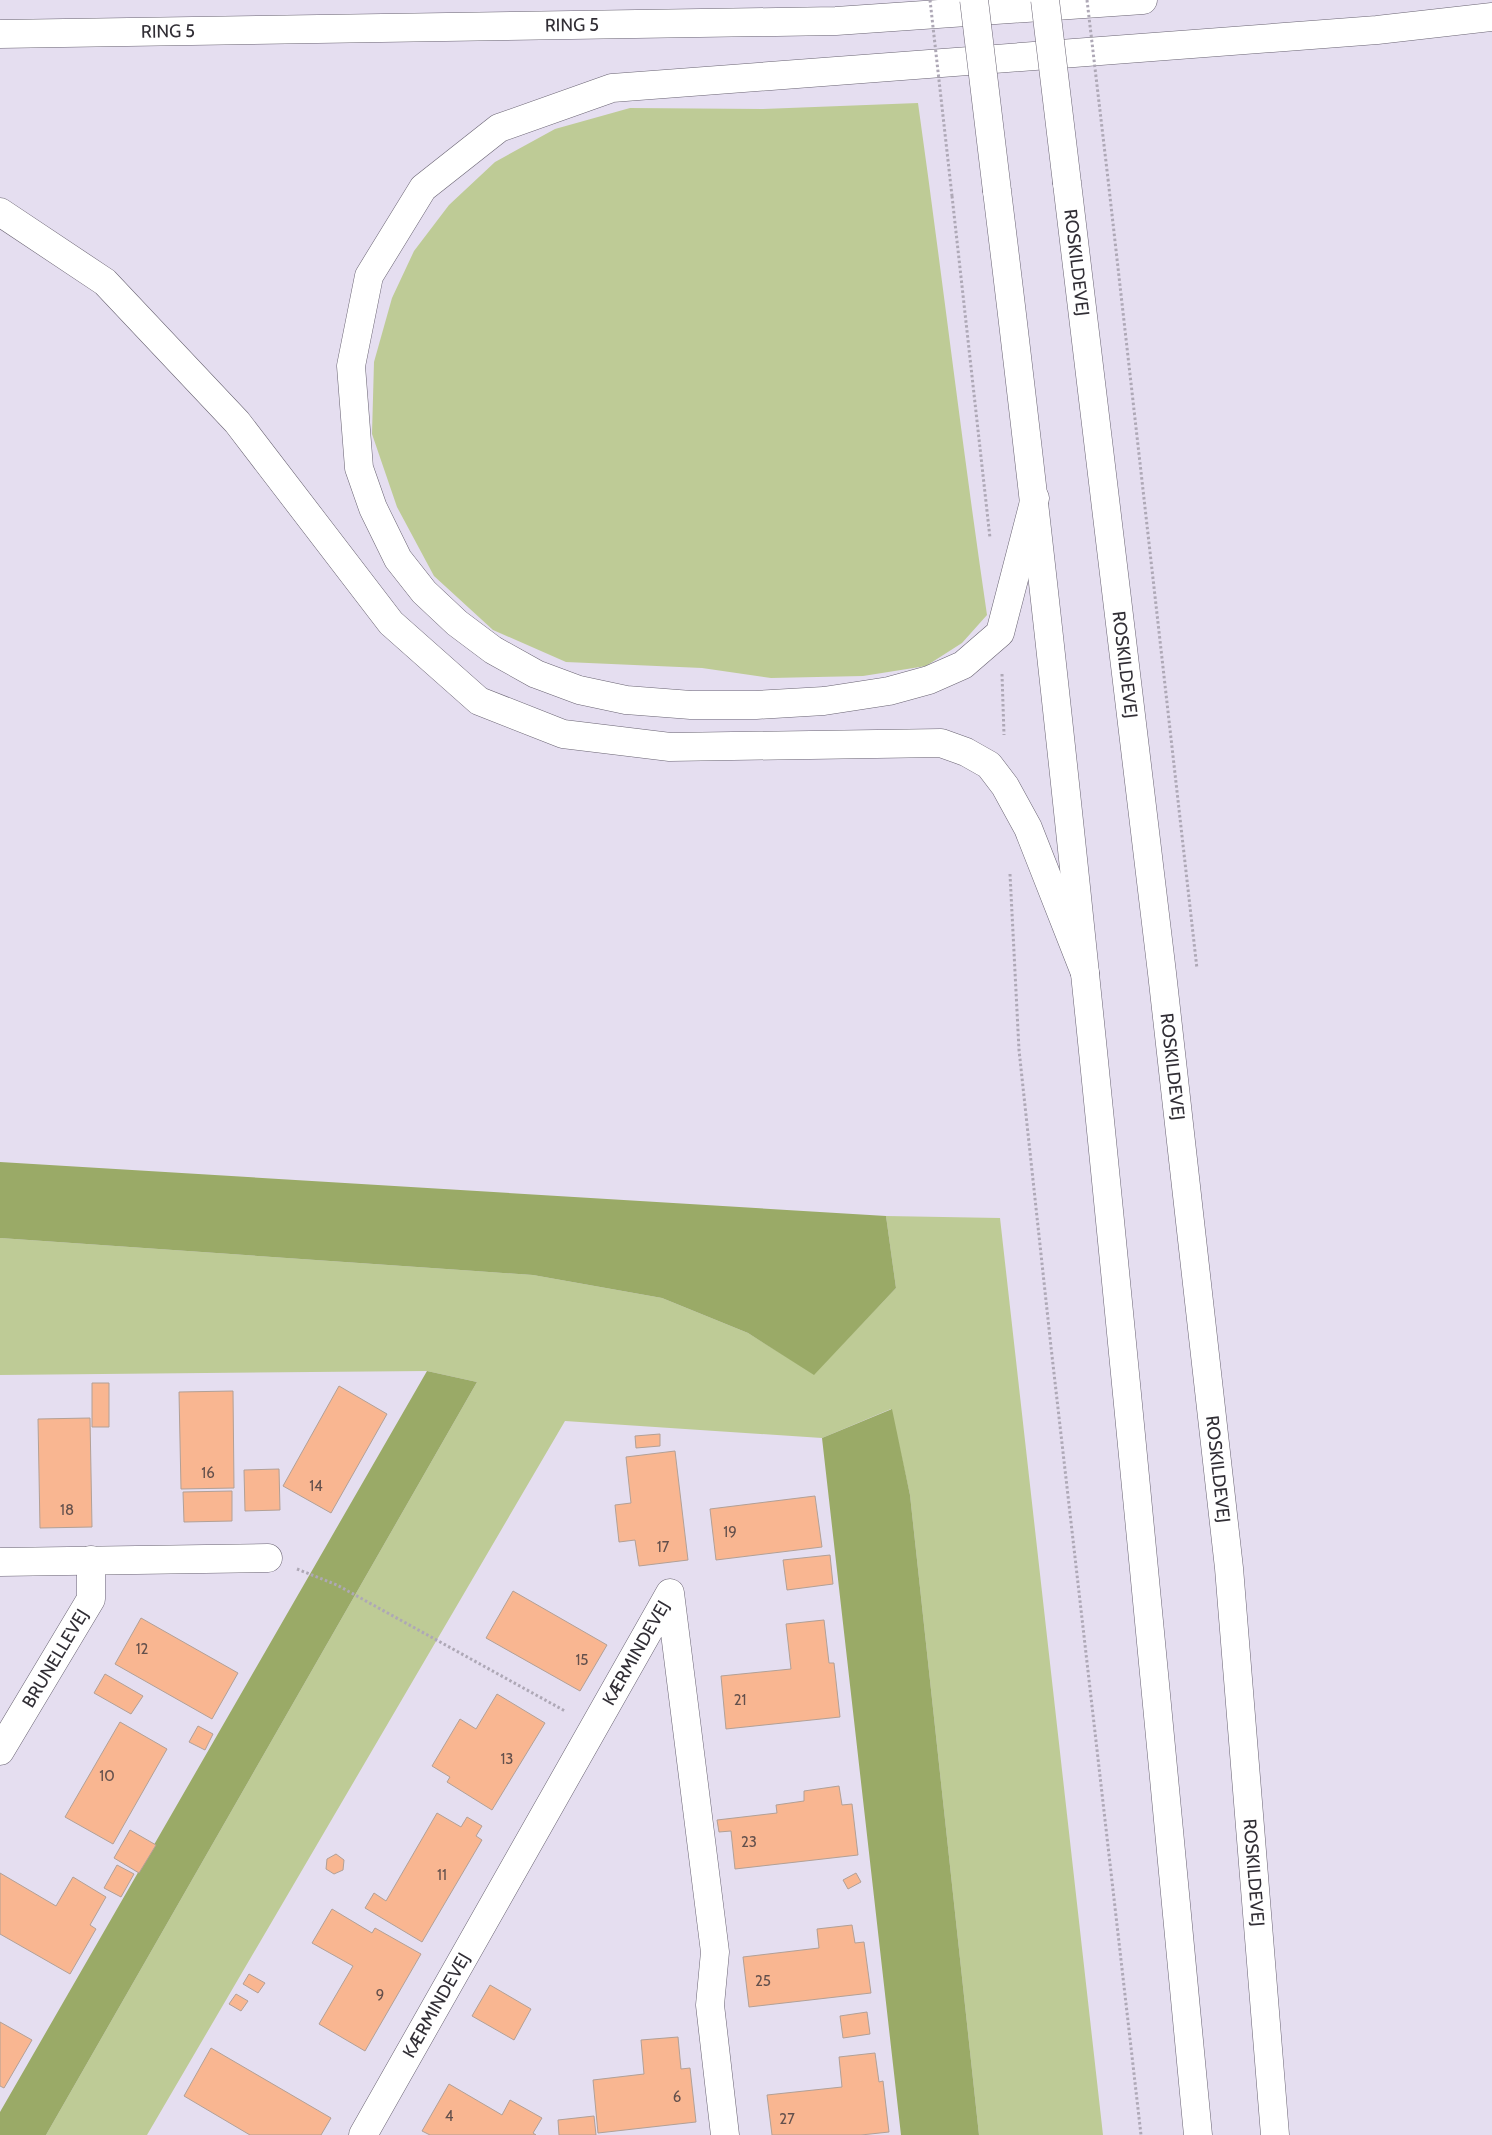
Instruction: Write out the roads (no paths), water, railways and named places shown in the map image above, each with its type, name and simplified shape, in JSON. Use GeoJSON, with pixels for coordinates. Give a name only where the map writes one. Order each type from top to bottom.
{"type":"FeatureCollection","features":[{"type":"Feature","properties":{"kind":"main road"},"geometry":{"type":"LineString","coordinates":[[974,0],[1035,498],[1085,974],[1198,2135]]}},
{"type":"Feature","properties":{"kind":"main road","name":"ROSKILDEVEJ"},"geometry":{"type":"LineString","coordinates":[[1045,0],[1160,953],[1229,1568],[1275,2135]]}},
{"type":"Feature","properties":{"kind":"main road","name":"RING 5"},"geometry":{"type":"LineString","coordinates":[[0,34],[836,21],[1143,0]]}},
{"type":"Feature","properties":{"kind":"main road"},"geometry":{"type":"LineString","coordinates":[[1035,498],[1000,633],[962,664],[929,680],[889,691],[824,701],[756,705],[690,705],[626,700],[579,690],[536,674],[493,650],[456,623],[424,592],[398,559],[374,508],[359,468],[353,412],[351,366],[369,276],[422,188],[499,128],[612,88],[1377,30],[1492,17]]}},
{"type":"Feature","properties":{"kind":"main road"},"geometry":{"type":"LineString","coordinates":[[0,212],[105,282],[237,422],[391,623],[479,701],[563,734],[670,747],[942,743],[966,752],[989,764],[1005,786],[1028,828],[1085,974]]}},
{"type":"Feature","properties":{"kind":"main road"},"geometry":{"type":"LineString","coordinates":[[0,1562],[268,1558]]}},
{"type":"Feature","properties":{"kind":"main road","name":"BRUNELLEVEJ"},"geometry":{"type":"LineString","coordinates":[[0,1751],[91,1599],[91,1560]]}},
{"type":"Feature","properties":{"kind":"main road","name":"KÆRMINDEVEJ"},"geometry":{"type":"LineString","coordinates":[[363,2135],[670,1593],[715,1952],[710,2005],[725,2135]]}}]}
